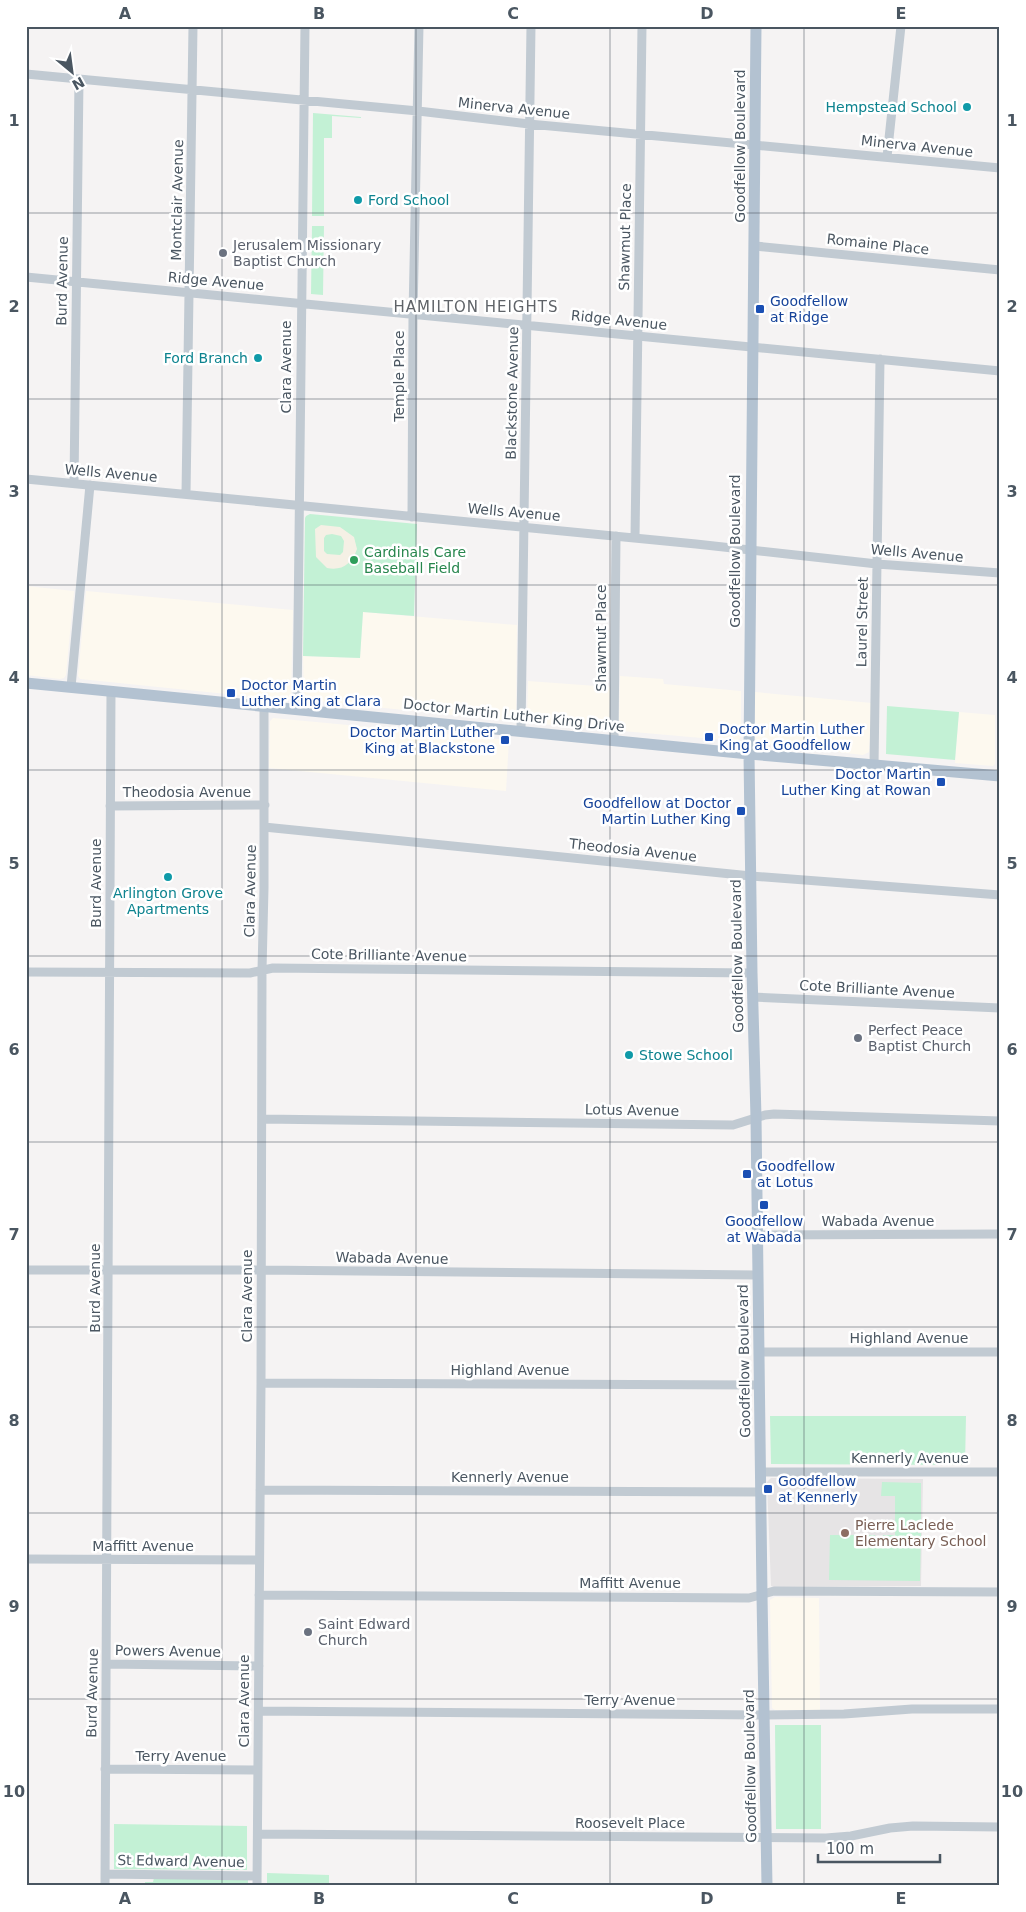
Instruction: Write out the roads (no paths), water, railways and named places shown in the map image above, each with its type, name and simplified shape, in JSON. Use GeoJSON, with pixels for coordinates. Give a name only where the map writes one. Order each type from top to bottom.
{"type":"FeatureCollection","features":[{"type":"Feature","properties":{"kind":"main road","name":"Goodfellow Boulevard"},"geometry":{"type":"LineString","coordinates":[[756,26],[749,754],[767,1886]]}},
{"type":"Feature","properties":{"kind":"main road","name":"Doctor Martin Luther King Drive"},"geometry":{"type":"LineString","coordinates":[[26,683],[874,766],[1000,776]]}},
{"type":"Feature","properties":{"kind":"street","name":"Montclair Avenue"},"geometry":{"type":"LineString","coordinates":[[186,494],[193,26]]}},
{"type":"Feature","properties":{"kind":"street","name":"Clara Avenue"},"geometry":{"type":"LineString","coordinates":[[297,709],[300,302],[305,26]]}},
{"type":"Feature","properties":{"kind":"street","name":"Temple Place"},"geometry":{"type":"LineString","coordinates":[[412,517],[413,314],[419,26]]}},
{"type":"Feature","properties":{"kind":"street","name":"Blackstone Avenue"},"geometry":{"type":"LineString","coordinates":[[522,731],[531,26]]}},
{"type":"Feature","properties":{"kind":"street","name":"Shawmut Place"},"geometry":{"type":"LineString","coordinates":[[635,538],[642,26]]}},
{"type":"Feature","properties":{"kind":"street"},"geometry":{"type":"LineString","coordinates":[[887,157],[901,26]]}},
{"type":"Feature","properties":{"kind":"street","name":"Minerva Avenue"},"geometry":{"type":"LineString","coordinates":[[26,74],[303,102],[418,111],[640,135],[755,144],[1000,168]]}},
{"type":"Feature","properties":{"kind":"street","name":"Burd Avenue"},"geometry":{"type":"LineString","coordinates":[[74,483],[79,80]]}},
{"type":"Feature","properties":{"kind":"street","name":"Romaine Place"},"geometry":{"type":"LineString","coordinates":[[754,246],[1000,270]]}},
{"type":"Feature","properties":{"kind":"street","name":"Ridge Avenue"},"geometry":{"type":"LineString","coordinates":[[26,277],[1000,371]]}},
{"type":"Feature","properties":{"kind":"street","name":"Laurel Street"},"geometry":{"type":"LineString","coordinates":[[874,766],[880,359]]}},
{"type":"Feature","properties":{"kind":"street","name":"Wells Avenue"},"geometry":{"type":"LineString","coordinates":[[26,479],[616,536],[877,564],[1000,573]]}},
{"type":"Feature","properties":{"kind":"street"},"geometry":{"type":"LineString","coordinates":[[71,687],[90,485]]}},
{"type":"Feature","properties":{"kind":"street","name":"Shawmut Place"},"geometry":{"type":"LineString","coordinates":[[614,740],[616,536]]}},
{"type":"Feature","properties":{"kind":"street","name":"Burd Avenue"},"geometry":{"type":"LineString","coordinates":[[105,1886],[111,691]]}},
{"type":"Feature","properties":{"kind":"street","name":"Clara Avenue"},"geometry":{"type":"LineString","coordinates":[[257,1886],[262,970],[265,805],[264,706]]}},
{"type":"Feature","properties":{"kind":"street","name":"Theodosia Avenue"},"geometry":{"type":"LineString","coordinates":[[110,806],[265,805]]}},
{"type":"Feature","properties":{"kind":"street","name":"Theodosia Avenue"},"geometry":{"type":"LineString","coordinates":[[264,827],[751,876],[1000,895]]}},
{"type":"Feature","properties":{"kind":"street","name":"Cote Brilliante Avenue"},"geometry":{"type":"LineString","coordinates":[[26,972],[250,973],[273,968],[752,973]]}},
{"type":"Feature","properties":{"kind":"street","name":"Cote Brilliante Avenue"},"geometry":{"type":"LineString","coordinates":[[752,996],[1000,1008]]}},
{"type":"Feature","properties":{"kind":"street","name":"Lotus Avenue"},"geometry":{"type":"LineString","coordinates":[[262,1119],[734,1125],[756,1117],[774,1114],[1000,1121]]}},
{"type":"Feature","properties":{"kind":"street","name":"Wabada Avenue"},"geometry":{"type":"LineString","coordinates":[[757,1235],[1000,1234]]}},
{"type":"Feature","properties":{"kind":"street","name":"Wabada Avenue"},"geometry":{"type":"LineString","coordinates":[[26,1270],[260,1270],[757,1276]]}},
{"type":"Feature","properties":{"kind":"street","name":"Highland Avenue"},"geometry":{"type":"LineString","coordinates":[[759,1352],[1000,1352]]}},
{"type":"Feature","properties":{"kind":"street","name":"Highland Avenue"},"geometry":{"type":"LineString","coordinates":[[261,1382],[759,1385]]}},
{"type":"Feature","properties":{"kind":"street","name":"Kennerly Avenue"},"geometry":{"type":"LineString","coordinates":[[761,1472],[1000,1472]]}},
{"type":"Feature","properties":{"kind":"street","name":"Kennerly Avenue"},"geometry":{"type":"LineString","coordinates":[[260,1490],[760,1492]]}},
{"type":"Feature","properties":{"kind":"street","name":"Maffitt Avenue"},"geometry":{"type":"LineString","coordinates":[[26,1559],[259,1560]]}},
{"type":"Feature","properties":{"kind":"street","name":"Maffitt Avenue"},"geometry":{"type":"LineString","coordinates":[[259,1595],[749,1598],[774,1591],[1000,1592]]}},
{"type":"Feature","properties":{"kind":"street","name":"Powers Avenue"},"geometry":{"type":"LineString","coordinates":[[107,1664],[259,1666]]}},
{"type":"Feature","properties":{"kind":"street","name":"Terry Avenue"},"geometry":{"type":"LineString","coordinates":[[259,1711],[765,1715],[844,1714],[905,1709],[1000,1709]]}},
{"type":"Feature","properties":{"kind":"street","name":"Terry Avenue"},"geometry":{"type":"LineString","coordinates":[[105,1769],[258,1770]]}},
{"type":"Feature","properties":{"kind":"street","name":"Roosevelt Place"},"geometry":{"type":"LineString","coordinates":[[258,1834],[766,1837],[851,1836],[890,1828],[912,1826],[1000,1826]]}},
{"type":"Feature","properties":{"kind":"street","name":"St Edward Avenue"},"geometry":{"type":"LineString","coordinates":[[105,1874],[257,1876]]}},
{"type":"Feature","properties":{"kind":"place","name":"Hempstead School"},"geometry":{"type":"Point","coordinates":[967,107]}},
{"type":"Feature","properties":{"kind":"place","name":"Ford School"},"geometry":{"type":"Point","coordinates":[358,200]}},
{"type":"Feature","properties":{"kind":"place","name":"Jerusalem Missionary Baptist Church"},"geometry":{"type":"Point","coordinates":[223,253]}},
{"type":"Feature","properties":{"kind":"place","name":"Goodfellow at Ridge"},"geometry":{"type":"Point","coordinates":[760,309]}},
{"type":"Feature","properties":{"kind":"place","name":"Ford Branch"},"geometry":{"type":"Point","coordinates":[258,358]}},
{"type":"Feature","properties":{"kind":"place","name":"Cardinals Care Baseball Field"},"geometry":{"type":"Point","coordinates":[354,560]}},
{"type":"Feature","properties":{"kind":"place","name":"Doctor Martin Luther King at Clara"},"geometry":{"type":"Point","coordinates":[231,693]}},
{"type":"Feature","properties":{"kind":"place","name":"Doctor Martin Luther King at Goodfellow"},"geometry":{"type":"Point","coordinates":[709,737]}},
{"type":"Feature","properties":{"kind":"place","name":"Doctor Martin Luther King at Blackstone"},"geometry":{"type":"Point","coordinates":[505,740]}},
{"type":"Feature","properties":{"kind":"place","name":"Doctor Martin Luther King at Rowan"},"geometry":{"type":"Point","coordinates":[941,782]}},
{"type":"Feature","properties":{"kind":"place","name":"Goodfellow at Doctor Martin Luther King"},"geometry":{"type":"Point","coordinates":[741,811]}},
{"type":"Feature","properties":{"kind":"place","name":"Arlington Grove Apartments"},"geometry":{"type":"Point","coordinates":[168,877]}},
{"type":"Feature","properties":{"kind":"place","name":"Perfect Peace Baptist Church"},"geometry":{"type":"Point","coordinates":[858,1038]}},
{"type":"Feature","properties":{"kind":"place","name":"Stowe School"},"geometry":{"type":"Point","coordinates":[629,1055]}},
{"type":"Feature","properties":{"kind":"place","name":"Goodfellow at Lotus"},"geometry":{"type":"Point","coordinates":[747,1174]}},
{"type":"Feature","properties":{"kind":"place","name":"Goodfellow at Wabada"},"geometry":{"type":"Point","coordinates":[764,1205]}},
{"type":"Feature","properties":{"kind":"place","name":"Goodfellow at Kennerly"},"geometry":{"type":"Point","coordinates":[768,1489]}},
{"type":"Feature","properties":{"kind":"place","name":"Pierre Laclede Elementary School"},"geometry":{"type":"Point","coordinates":[845,1533]}},
{"type":"Feature","properties":{"kind":"place","name":"Saint Edward Church"},"geometry":{"type":"Point","coordinates":[308,1632]}},
{"type":"Feature","properties":{"kind":"district","name":"HAMILTON HEIGHTS"},"geometry":{"type":"Point","coordinates":[476,307]}}]}
